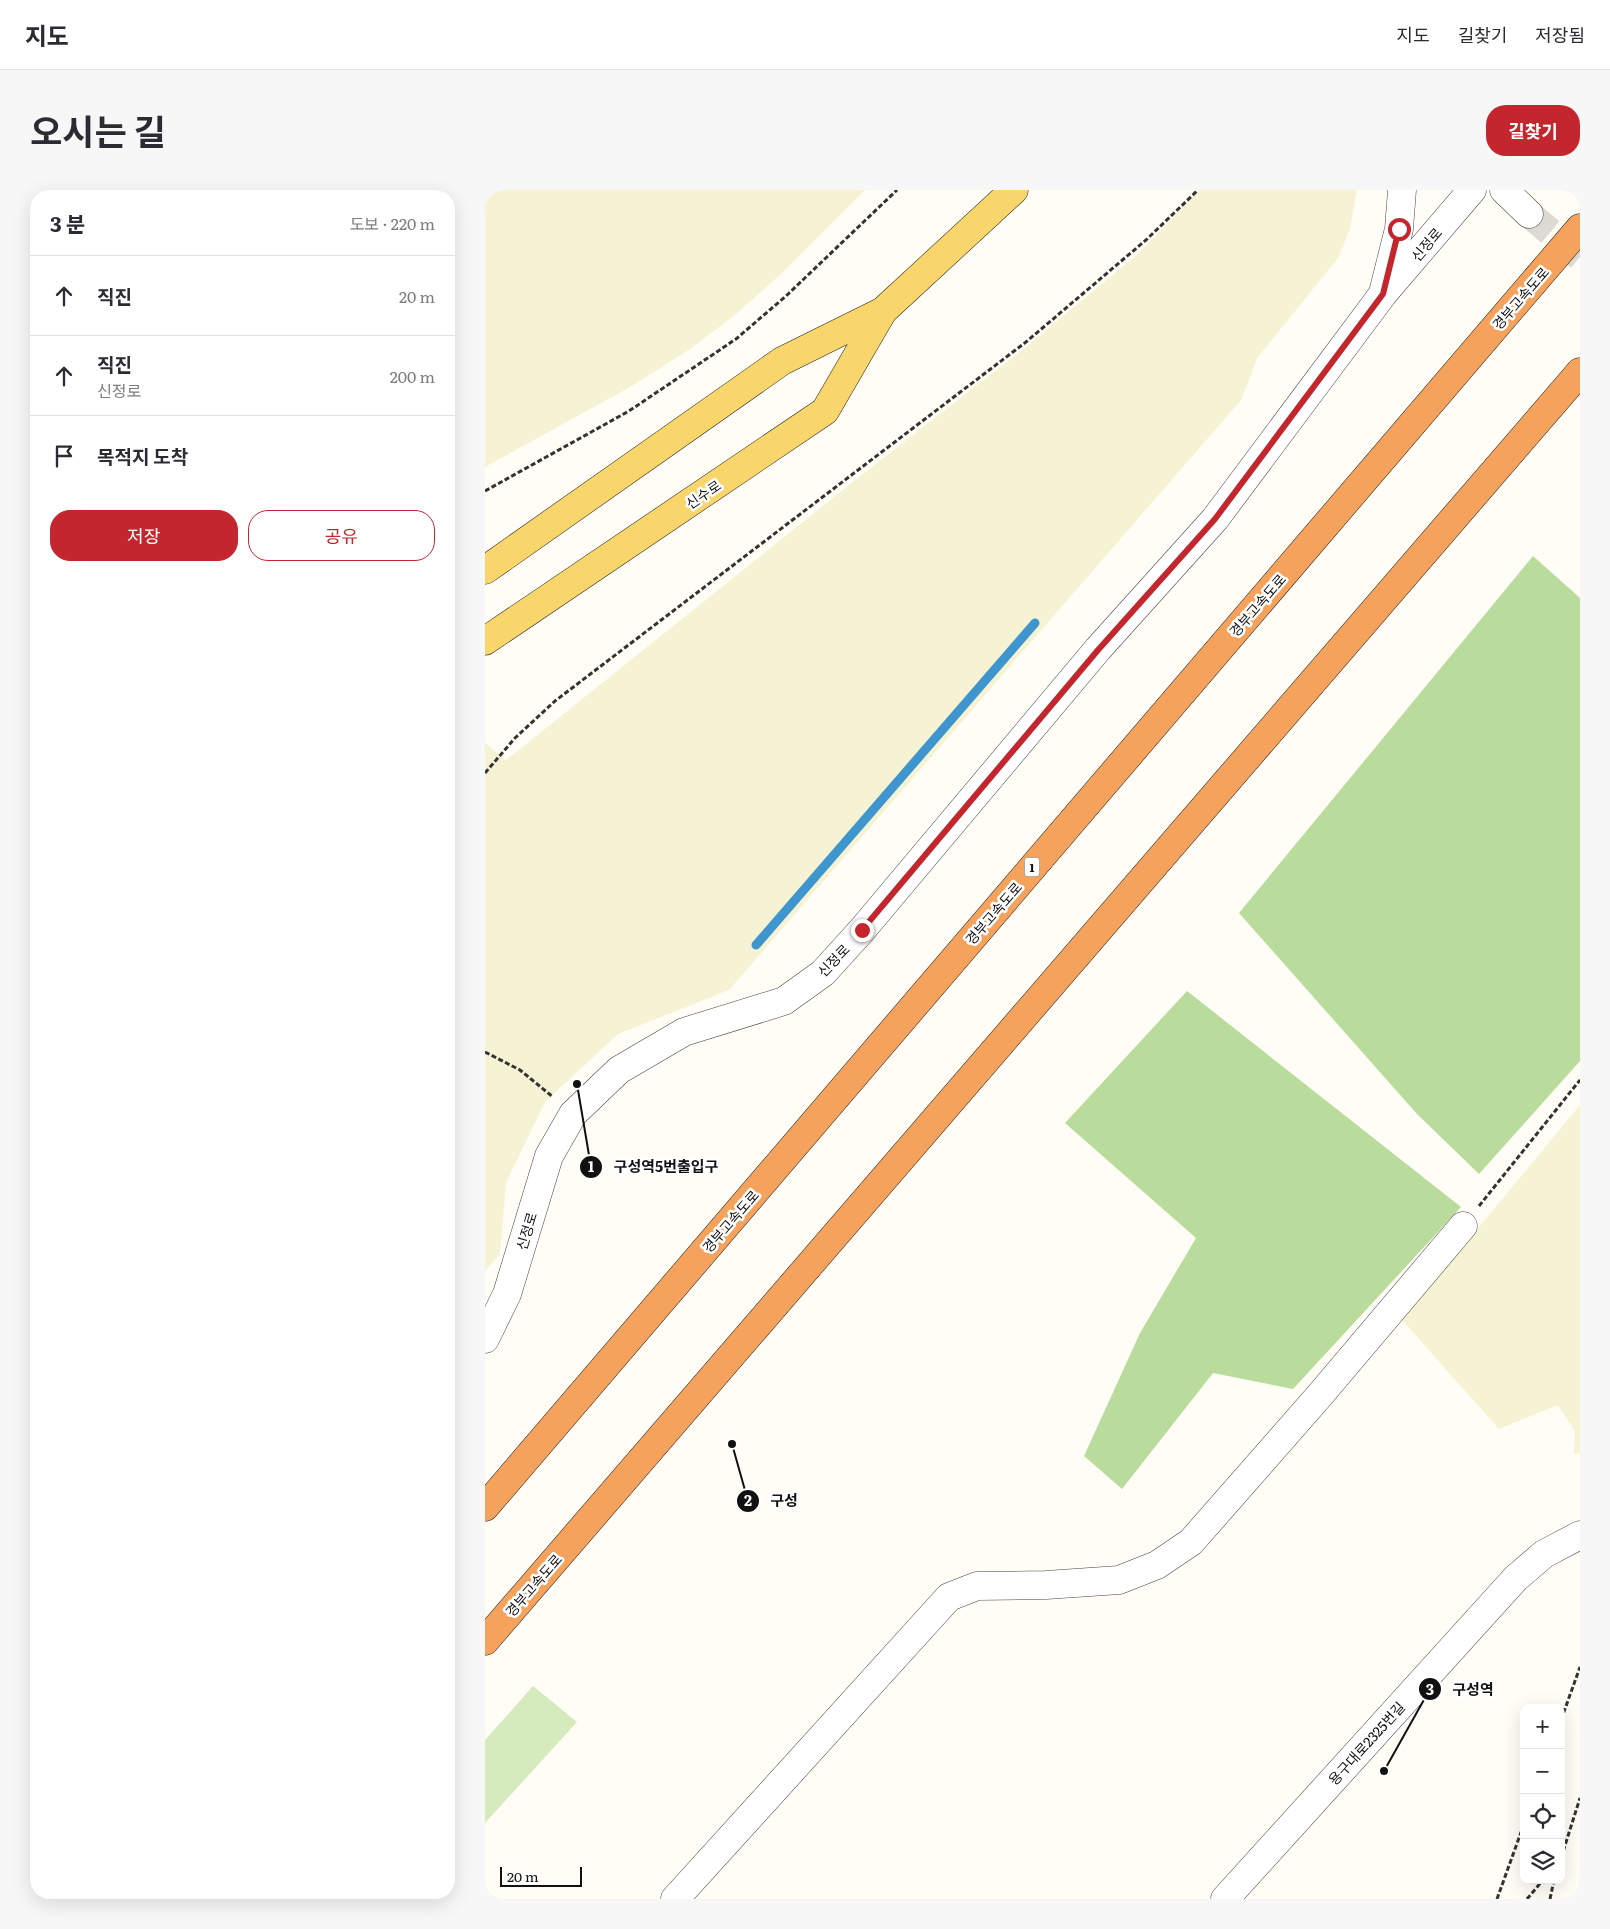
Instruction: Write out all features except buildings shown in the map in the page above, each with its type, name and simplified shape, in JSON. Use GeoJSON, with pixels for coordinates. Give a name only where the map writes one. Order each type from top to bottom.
{"type":"FeatureCollection","features":[{"type":"Feature","properties":{"kind":"highway","name":"경부고속도로"},"geometry":{"type":"LineString","coordinates":[[485,1507],[1580,228]]}},
{"type":"Feature","properties":{"kind":"highway","name":"경부고속도로"},"geometry":{"type":"LineString","coordinates":[[485,1641],[1580,372]]}},
{"type":"Feature","properties":{"kind":"main road","name":"신수로"},"geometry":{"type":"LineString","coordinates":[[485,570],[782,361],[883,311],[1014,190]]}},
{"type":"Feature","properties":{"kind":"main road","name":"신수로"},"geometry":{"type":"LineString","coordinates":[[485,641],[825,411],[883,311]]}},
{"type":"Feature","properties":{"kind":"street"},"geometry":{"type":"LineString","coordinates":[[1383,294],[1399,229],[1402,190]]}},
{"type":"Feature","properties":{"kind":"street","name":"신정로"},"geometry":{"type":"LineString","coordinates":[[485,1339],[507,1294],[549,1156],[573,1114],[619,1070],[684,1032],[784,1001],[823,973],[862,930],[1098,650],[1215,519],[1383,294],[1472,190]]}},
{"type":"Feature","properties":{"kind":"street"},"geometry":{"type":"LineString","coordinates":[[1504,190],[1529,214]]}},
{"type":"Feature","properties":{"kind":"street"},"geometry":{"type":"LineString","coordinates":[[675,1899],[949,1597],[977,1586],[1046,1586],[1119,1580],[1157,1565],[1191,1542],[1320,1395],[1463,1226]]}},
{"type":"Feature","properties":{"kind":"street","name":"용구대로2325번길"},"geometry":{"type":"LineString","coordinates":[[1225,1899],[1516,1578],[1544,1554],[1580,1535]]}},
{"type":"Feature","properties":{"kind":"path"},"geometry":{"type":"LineString","coordinates":[[485,491],[629,411],[736,339],[786,296],[897,190]]}},
{"type":"Feature","properties":{"kind":"path"},"geometry":{"type":"LineString","coordinates":[[485,773],[515,738],[555,701],[1026,342],[1147,240],[1197,190]]}},
{"type":"Feature","properties":{"kind":"path"},"geometry":{"type":"LineString","coordinates":[[485,1052],[520,1070],[573,1114]]}},
{"type":"Feature","properties":{"kind":"path"},"geometry":{"type":"LineString","coordinates":[[1463,1226],[1580,1080]]}},
{"type":"Feature","properties":{"kind":"path"},"geometry":{"type":"LineString","coordinates":[[1565,1709],[1580,1667]]}},
{"type":"Feature","properties":{"kind":"path"},"geometry":{"type":"LineString","coordinates":[[1565,1845],[1580,1798]]}},
{"type":"Feature","properties":{"kind":"path"},"geometry":{"type":"LineString","coordinates":[[1497,1899],[1520,1835]]}},
{"type":"Feature","properties":{"kind":"path"},"geometry":{"type":"LineString","coordinates":[[1527,1899],[1540,1884]]}},
{"type":"Feature","properties":{"kind":"path"},"geometry":{"type":"LineString","coordinates":[[1550,1899],[1554,1884]]}},
{"type":"Feature","properties":{"kind":"shaded area"},"geometry":{"type":"Polygon","coordinates":[[[485,190],[865,190],[781,274],[735,315],[690,349],[632,386],[485,467],[485,190]]]}},
{"type":"Feature","properties":{"kind":"shaded area"},"geometry":{"type":"Polygon","coordinates":[[[1199,190],[1356,190],[1356,195],[1350,229],[1338,258],[1258,357],[1241,400],[729,990],[618,1034],[545,1102],[506,1183],[500,1254],[485,1271],[485,743],[506,760],[864,473],[1021,351],[1139,253],[1199,190]]]}},
{"type":"Feature","properties":{"kind":"shaded area"},"geometry":{"type":"Polygon","coordinates":[[[1580,1105],[1580,1453],[1574,1454],[1575,1431],[1558,1405],[1499,1429],[1402,1320],[1580,1105]]]}},
{"type":"Feature","properties":{"kind":"green space"},"geometry":{"type":"Polygon","coordinates":[[[1533,556],[1580,598],[1580,1061],[1479,1174],[1417,1114],[1239,913],[1533,556]]]}},
{"type":"Feature","properties":{"kind":"green space"},"geometry":{"type":"Polygon","coordinates":[[[1187,991],[1461,1207],[1293,1389],[1213,1373],[1122,1489],[1084,1456],[1140,1333],[1196,1238],[1065,1123],[1187,991]]]}},
{"type":"Feature","properties":{"kind":"green space"},"geometry":{"type":"Polygon","coordinates":[[[533,1686],[577,1722],[485,1823],[485,1740],[533,1686]]]}},
{"type":"Feature","properties":{"kind":"waterway"},"geometry":{"type":"LineString","coordinates":[[756,945],[1035,623]]}},
{"type":"Feature","properties":{"kind":"tunnel"},"geometry":{"type":"LineString","coordinates":[[1529,214],[1580,257]]}},
{"type":"Feature","properties":{"kind":"place","name":"구성역5번출입구"},"geometry":{"type":"Point","coordinates":[577,1084]}},
{"type":"Feature","properties":{"kind":"place","name":"구성"},"geometry":{"type":"Point","coordinates":[732,1444]}},
{"type":"Feature","properties":{"kind":"place","name":"구성역"},"geometry":{"type":"Point","coordinates":[1384,1771]}},
{"type":"Feature","properties":{"kind":"route"},"geometry":{"type":"LineString","coordinates":[[862,930],[1098,650],[1215,519],[1383,294],[1399,229]]}}]}
